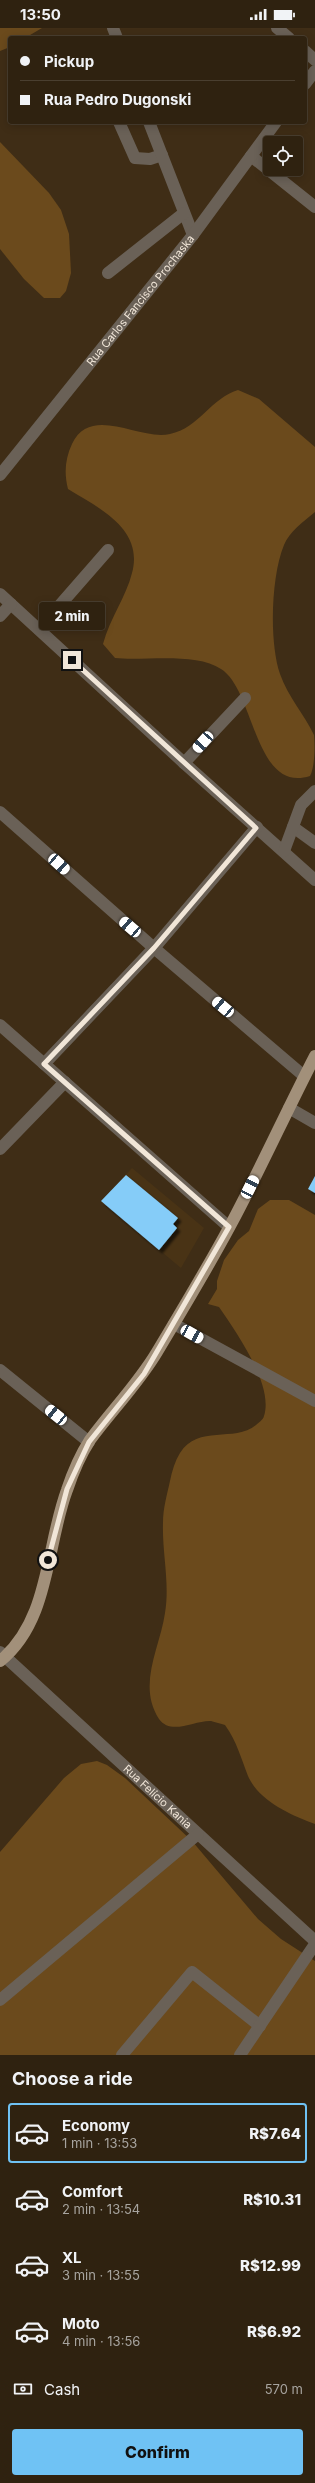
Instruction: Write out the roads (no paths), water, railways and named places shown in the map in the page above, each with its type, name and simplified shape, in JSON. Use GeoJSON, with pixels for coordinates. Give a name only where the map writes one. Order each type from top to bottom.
{"type":"FeatureCollection","features":[{"type":"Feature","properties":{"kind":"main road"},"geometry":{"type":"LineString","coordinates":[[2,1657],[20,1640],[29,1625],[46,1574],[58,1517],[67,1489],[89,1442],[144,1374],[174,1324],[229,1227],[315,1056]]}},
{"type":"Feature","properties":{"kind":"street"},"geometry":{"type":"LineString","coordinates":[[277,28],[287,36]]}},
{"type":"Feature","properties":{"kind":"street"},"geometry":{"type":"LineString","coordinates":[[307,53],[315,60]]}},
{"type":"Feature","properties":{"kind":"street"},"geometry":{"type":"LineString","coordinates":[[307,81],[315,71]]}},
{"type":"Feature","properties":{"kind":"street"},"geometry":{"type":"LineString","coordinates":[[120,124],[135,158],[146,160],[162,155]]}},
{"type":"Feature","properties":{"kind":"street"},"geometry":{"type":"LineString","coordinates":[[150,124],[193,235]]}},
{"type":"Feature","properties":{"kind":"street","name":"Rua Carlos Fancisco Prochaska"},"geometry":{"type":"LineString","coordinates":[[0,475],[193,235],[274,124]]}},
{"type":"Feature","properties":{"kind":"street"},"geometry":{"type":"LineString","coordinates":[[250,156],[315,207]]}},
{"type":"Feature","properties":{"kind":"street"},"geometry":{"type":"LineString","coordinates":[[108,273],[184,213]]}},
{"type":"Feature","properties":{"kind":"street"},"geometry":{"type":"LineString","coordinates":[[39,629],[108,550]]}},
{"type":"Feature","properties":{"kind":"street"},"geometry":{"type":"LineString","coordinates":[[0,594],[184,763],[315,880]]}},
{"type":"Feature","properties":{"kind":"street"},"geometry":{"type":"LineString","coordinates":[[0,616],[11,604]]}},
{"type":"Feature","properties":{"kind":"street"},"geometry":{"type":"LineString","coordinates":[[184,763],[245,698]]}},
{"type":"Feature","properties":{"kind":"street"},"geometry":{"type":"LineString","coordinates":[[284,851],[302,805],[315,791]]}},
{"type":"Feature","properties":{"kind":"street"},"geometry":{"type":"LineString","coordinates":[[0,812],[154,948],[304,1076]]}},
{"type":"Feature","properties":{"kind":"street"},"geometry":{"type":"LineString","coordinates":[[293,827],[315,843]]}},
{"type":"Feature","properties":{"kind":"street"},"geometry":{"type":"LineString","coordinates":[[44,1064],[154,948],[256,828]]}},
{"type":"Feature","properties":{"kind":"street"},"geometry":{"type":"LineString","coordinates":[[0,1025],[229,1227]]}},
{"type":"Feature","properties":{"kind":"street"},"geometry":{"type":"LineString","coordinates":[[0,1150],[64,1082]]}},
{"type":"Feature","properties":{"kind":"street"},"geometry":{"type":"LineString","coordinates":[[289,1108],[315,1123]]}},
{"type":"Feature","properties":{"kind":"street"},"geometry":{"type":"LineString","coordinates":[[174,1324],[315,1402]]}},
{"type":"Feature","properties":{"kind":"street"},"geometry":{"type":"LineString","coordinates":[[0,1370],[89,1442]]}},
{"type":"Feature","properties":{"kind":"street","name":"Rua Felício Kania"},"geometry":{"type":"LineString","coordinates":[[2,1657],[315,1941]]}},
{"type":"Feature","properties":{"kind":"street"},"geometry":{"type":"LineString","coordinates":[[0,2000],[198,1834]]}},
{"type":"Feature","properties":{"kind":"street"},"geometry":{"type":"LineString","coordinates":[[240,2055],[315,1944]]}},
{"type":"Feature","properties":{"kind":"street"},"geometry":{"type":"LineString","coordinates":[[122,2055],[192,1972],[260,2026]]}}]}
